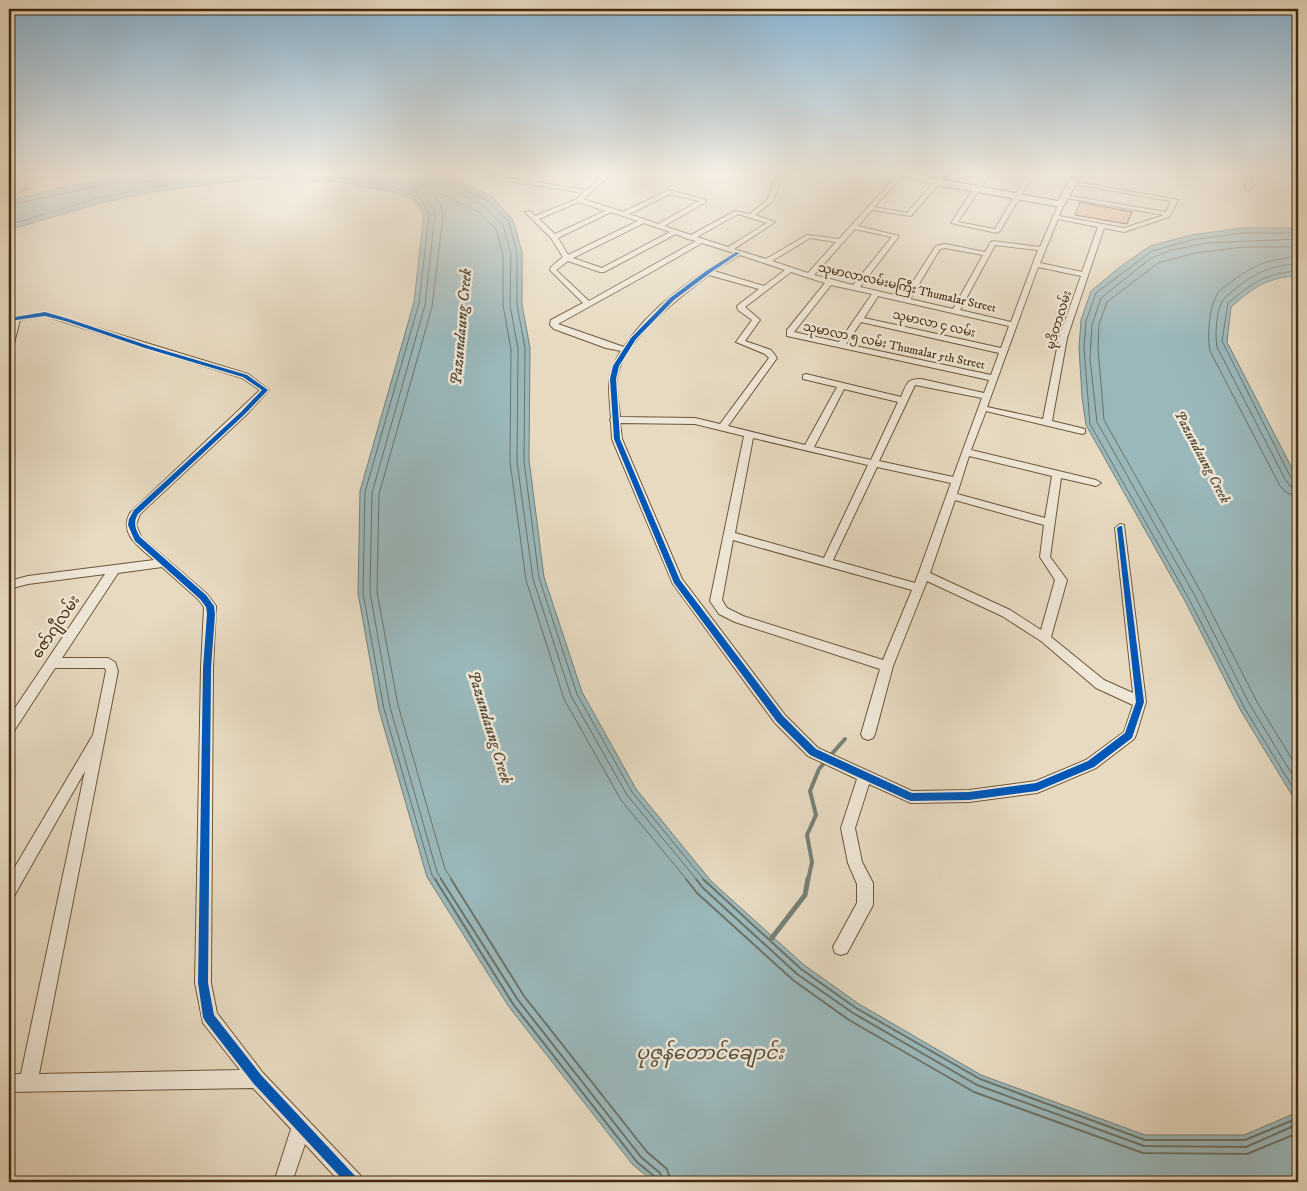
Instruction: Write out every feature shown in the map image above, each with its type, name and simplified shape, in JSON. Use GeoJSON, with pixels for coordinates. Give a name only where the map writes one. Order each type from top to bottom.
{"type":"FeatureCollection","features":[{"type":"Feature","properties":{"kind":"street"},"geometry":{"type":"LineString","coordinates":[[546,229],[554,237],[567,258],[602,271],[675,232]]}},
{"type":"Feature","properties":{"kind":"street"},"geometry":{"type":"LineString","coordinates":[[554,237],[572,229]]}},
{"type":"Feature","properties":{"kind":"street"},"geometry":{"type":"LineString","coordinates":[[588,304],[553,270],[554,265],[628,229]]}},
{"type":"Feature","properties":{"kind":"street","name":"သုမာလာလမ်းမကြီး Thumalar Street"},"geometry":{"type":"LineString","coordinates":[[663,229],[829,282],[1013,325]]}},
{"type":"Feature","properties":{"kind":"street"},"geometry":{"type":"LineString","coordinates":[[690,238],[707,229]]}},
{"type":"Feature","properties":{"kind":"street"},"geometry":{"type":"LineString","coordinates":[[763,229],[672,299],[634,338],[616,366],[613,379],[614,420],[617,439],[678,581],[780,720],[813,752],[911,797],[968,796],[1037,787],[1091,764],[1130,735],[1140,702],[1120,528]]}},
{"type":"Feature","properties":{"kind":"street"},"geometry":{"type":"LineString","coordinates":[[809,276],[851,229]]}},
{"type":"Feature","properties":{"kind":"street"},"geometry":{"type":"LineString","coordinates":[[854,288],[896,236],[860,229]]}},
{"type":"Feature","properties":{"kind":"street"},"geometry":{"type":"LineString","coordinates":[[981,229],[996,232],[998,229]]}},
{"type":"Feature","properties":{"kind":"street"},"geometry":{"type":"LineString","coordinates":[[868,734],[887,666],[924,575],[993,378],[1036,264],[1052,229]]}},
{"type":"Feature","properties":{"kind":"street","name":"မုဒိတာလမ်း"},"geometry":{"type":"LineString","coordinates":[[1047,423],[1063,338],[1101,229]]}},
{"type":"Feature","properties":{"kind":"street"},"geometry":{"type":"LineString","coordinates":[[766,262],[809,236],[840,241]]}},
{"type":"Feature","properties":{"kind":"street"},"geometry":{"type":"LineString","coordinates":[[626,350],[609,346],[554,324],[554,322],[646,273],[700,241]]}},
{"type":"Feature","properties":{"kind":"street"},"geometry":{"type":"LineString","coordinates":[[955,312],[986,254],[995,242],[1042,249]]}},
{"type":"Feature","properties":{"kind":"street"},"geometry":{"type":"LineString","coordinates":[[904,300],[938,247],[945,246],[986,254]]}},
{"type":"Feature","properties":{"kind":"street"},"geometry":{"type":"LineString","coordinates":[[1036,264],[1084,275]]}},
{"type":"Feature","properties":{"kind":"street"},"geometry":{"type":"LineString","coordinates":[[722,428],[774,358],[768,352],[740,342],[756,320],[741,308],[764,288],[790,270]]}},
{"type":"Feature","properties":{"kind":"street"},"geometry":{"type":"LineString","coordinates":[[708,272],[764,288]]}},
{"type":"Feature","properties":{"kind":"street","name":"သုမာလာ ၅ လမ်း Thumalar 5th Street"},"geometry":{"type":"LineString","coordinates":[[829,282],[790,334],[993,378]]}},
{"type":"Feature","properties":{"kind":"street"},"geometry":{"type":"LineString","coordinates":[[841,345],[876,294]]}},
{"type":"Feature","properties":{"kind":"street"},"geometry":{"type":"LineString","coordinates":[[9,347],[13,319],[45,314],[238,374],[265,390],[264,393],[150,498],[130,520],[130,526],[137,539],[203,597],[210,606],[207,668],[203,983],[210,1017],[257,1080],[353,1182]]}},
{"type":"Feature","properties":{"kind":"street","name":"သုမာလာ ၄ လမ်း"},"geometry":{"type":"LineString","coordinates":[[860,319],[1003,351]]}},
{"type":"Feature","properties":{"kind":"street"},"geometry":{"type":"LineString","coordinates":[[806,377],[903,400]]}},
{"type":"Feature","properties":{"kind":"street"},"geometry":{"type":"LineString","coordinates":[[827,562],[912,382],[916,381],[987,396]]}},
{"type":"Feature","properties":{"kind":"street"},"geometry":{"type":"LineString","coordinates":[[808,449],[842,385]]}},
{"type":"Feature","properties":{"kind":"street"},"geometry":{"type":"LineString","coordinates":[[982,408],[1082,431]]}},
{"type":"Feature","properties":{"kind":"street"},"geometry":{"type":"LineString","coordinates":[[614,420],[687,420],[808,449],[956,481]]}},
{"type":"Feature","properties":{"kind":"street"},"geometry":{"type":"LineString","coordinates":[[748,434],[716,601],[722,610],[739,619],[887,666]]}},
{"type":"Feature","properties":{"kind":"street"},"geometry":{"type":"LineString","coordinates":[[966,452],[1096,483]]}},
{"type":"Feature","properties":{"kind":"street"},"geometry":{"type":"LineString","coordinates":[[1045,638],[1061,580],[1045,557],[1057,474]]}},
{"type":"Feature","properties":{"kind":"street"},"geometry":{"type":"LineString","coordinates":[[951,496],[1050,523]]}},
{"type":"Feature","properties":{"kind":"street"},"geometry":{"type":"LineString","coordinates":[[729,535],[919,588]]}},
{"type":"Feature","properties":{"kind":"street"},"geometry":{"type":"LineString","coordinates":[[9,585],[28,580],[164,563]]}},
{"type":"Feature","properties":{"kind":"street","name":"ဇော်ဂျီလမ်း"},"geometry":{"type":"LineString","coordinates":[[9,727],[114,570]]}},
{"type":"Feature","properties":{"kind":"street"},"geometry":{"type":"LineString","coordinates":[[924,575],[1006,613],[1045,638],[1100,684],[1140,702]]}},
{"type":"Feature","properties":{"kind":"street"},"geometry":{"type":"LineString","coordinates":[[28,1083],[112,671],[111,665],[108,663],[52,663]]}},
{"type":"Feature","properties":{"kind":"street"},"geometry":{"type":"LineString","coordinates":[[9,891],[101,729]]}},
{"type":"Feature","properties":{"kind":"street"},"geometry":{"type":"LineString","coordinates":[[841,947],[865,904],[866,883],[856,863],[848,828],[865,776]]}},
{"type":"Feature","properties":{"kind":"street"},"geometry":{"type":"LineString","coordinates":[[9,1083],[257,1080]]}},
{"type":"Feature","properties":{"kind":"street"},"geometry":{"type":"LineString","coordinates":[[283,1182],[302,1128]]}},
{"type":"Feature","properties":{"kind":"water","name":"ပုဇွန်တောင်ချောင်း"},"geometry":{"type":"Polygon","coordinates":[[[422,229],[515,229],[522,252],[522,304],[530,348],[529,460],[544,577],[582,692],[636,789],[711,881],[804,965],[859,1004],[981,1075],[1145,1135],[1244,1135],[1298,1112],[1298,1182],[654,1182],[633,1165],[509,1007],[427,877],[379,710],[358,593],[360,491],[414,302],[422,229]]]}},
{"type":"Feature","properties":{"kind":"water","name":"Pazundaung Creek"},"geometry":{"type":"Polygon","coordinates":[[[1238,229],[1298,229],[1298,276],[1278,278],[1262,284],[1231,307],[1227,342],[1298,480],[1298,805],[1241,711],[1185,601],[1086,425],[1079,348],[1081,320],[1091,291],[1150,246],[1191,235],[1238,229]]]}},
{"type":"Feature","properties":{"kind":"waterway"},"geometry":{"type":"LineString","coordinates":[[829,757],[845,739]]}},
{"type":"Feature","properties":{"kind":"waterway"},"geometry":{"type":"LineString","coordinates":[[808,880],[812,862],[807,835],[816,815],[810,791],[819,769],[825,762]]}},
{"type":"Feature","properties":{"kind":"waterway"},"geometry":{"type":"LineString","coordinates":[[771,939],[805,895],[808,879]]}},
{"type":"Feature","properties":{"kind":"cycle path"},"geometry":{"type":"LineString","coordinates":[[738,253],[708,272],[672,299],[634,338],[616,366],[613,379],[617,439],[677,581],[780,719],[813,752],[911,797],[969,796],[1037,787],[1091,764],[1129,735],[1140,702],[1120,528]]}},
{"type":"Feature","properties":{"kind":"cycle path"},"geometry":{"type":"LineString","coordinates":[[9,320],[45,314],[67,320],[147,347],[245,376],[265,390],[243,413],[136,512],[131,525],[137,539],[203,597],[210,606],[207,668],[203,983],[209,1017],[257,1079],[353,1182]]}}]}
